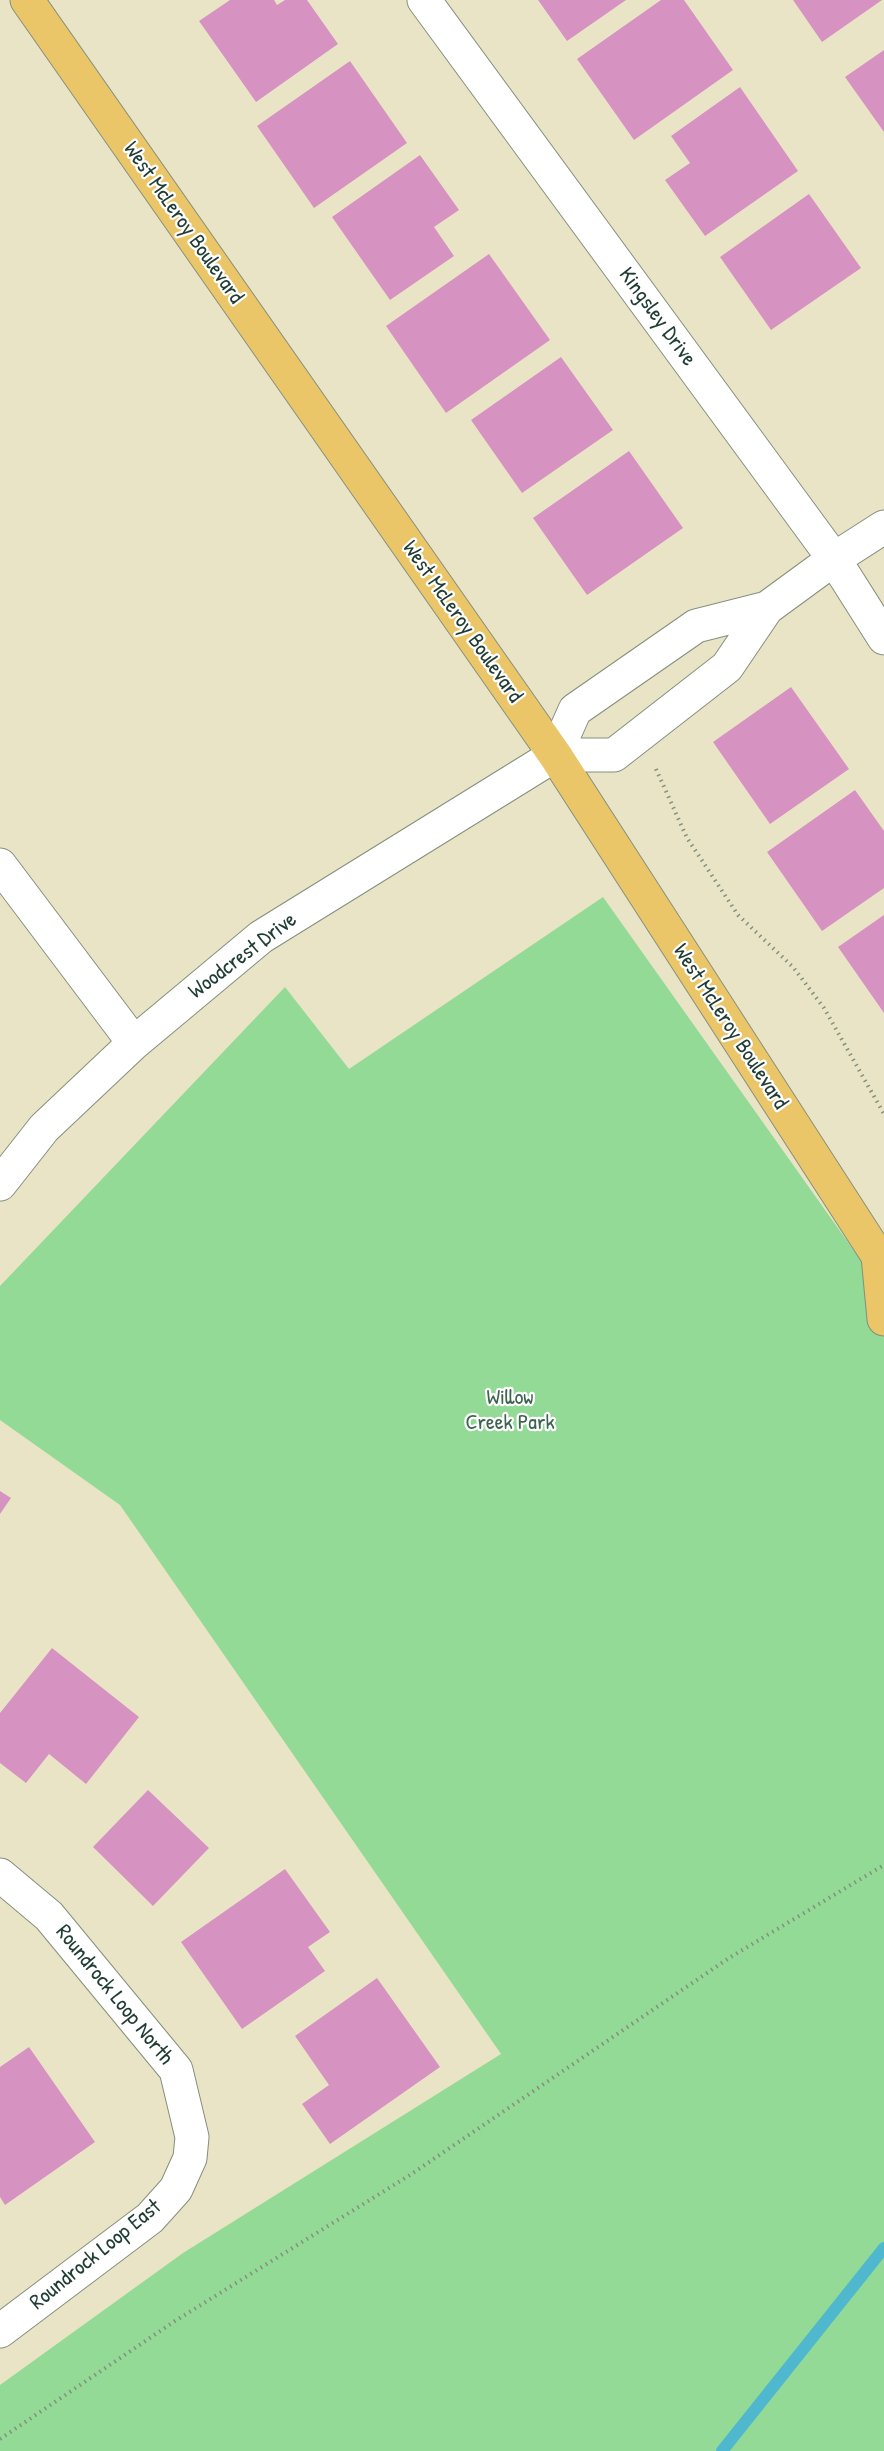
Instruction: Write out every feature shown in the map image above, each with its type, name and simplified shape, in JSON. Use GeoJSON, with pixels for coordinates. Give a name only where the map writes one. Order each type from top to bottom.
{"type":"FeatureCollection","features":[{"type":"Feature","properties":{"kind":"main road","name":"West McLeroy Boulevard"},"geometry":{"type":"LineString","coordinates":[[27,0],[555,755],[881,1257],[884,1318]]}},
{"type":"Feature","properties":{"kind":"street","name":"Kingsley Drive"},"geometry":{"type":"LineString","coordinates":[[424,0],[834,559],[884,638]]}},
{"type":"Feature","properties":{"kind":"street"},"geometry":{"type":"LineString","coordinates":[[767,608],[696,626],[575,710],[555,755],[614,755],[727,667],[767,608],[834,559],[884,527]]}},
{"type":"Feature","properties":{"kind":"street","name":"Woodcrest Drive"},"geometry":{"type":"LineString","coordinates":[[0,1184],[44,1128],[134,1043],[261,937],[555,755]]}},
{"type":"Feature","properties":{"kind":"street"},"geometry":{"type":"LineString","coordinates":[[0,865],[134,1043]]}},
{"type":"Feature","properties":{"kind":"street","name":"Roundrock Loop North"},"geometry":{"type":"LineString","coordinates":[[0,1875],[49,1916],[176,2070],[192,2137]]}},
{"type":"Feature","properties":{"kind":"street","name":"Roundrock Loop East"},"geometry":{"type":"LineString","coordinates":[[0,2331],[150,2218],[176,2189],[190,2158],[192,2137]]}},
{"type":"Feature","properties":{"kind":"path"},"geometry":{"type":"LineString","coordinates":[[635,739],[652,762],[693,847],[738,915],[793,967],[824,1008],[884,1114]]}},
{"type":"Feature","properties":{"kind":"path"},"geometry":{"type":"LineString","coordinates":[[0,2439],[176,2321],[410,2175],[729,1958],[884,1865]]}},
{"type":"Feature","properties":{"kind":"green space","name":"Willow Creek Park"},"geometry":{"type":"Polygon","coordinates":[[[603,897],[884,1293],[884,2451],[0,2451],[0,2385],[183,2253],[501,2054],[120,1505],[0,1420],[0,1286],[285,987],[349,1069],[603,897]]]}},
{"type":"Feature","properties":{"kind":"building"},"geometry":{"type":"Polygon","coordinates":[[[230,0],[274,0],[277,5],[285,0],[307,0],[338,44],[256,102],[199,21],[230,0]]]}},
{"type":"Feature","properties":{"kind":"building"},"geometry":{"type":"Polygon","coordinates":[[[538,0],[626,0],[567,41],[538,0]]]}},
{"type":"Feature","properties":{"kind":"building"},"geometry":{"type":"Polygon","coordinates":[[[661,0],[684,0],[733,70],[634,140],[577,59],[661,0]]]}},
{"type":"Feature","properties":{"kind":"building"},"geometry":{"type":"Polygon","coordinates":[[[793,0],[882,0],[822,42],[793,0]]]}},
{"type":"Feature","properties":{"kind":"building"},"geometry":{"type":"Polygon","coordinates":[[[884,50],[884,132],[845,77],[884,50]]]}},
{"type":"Feature","properties":{"kind":"building"},"geometry":{"type":"Polygon","coordinates":[[[350,61],[407,143],[314,208],[257,126],[350,61]]]}},
{"type":"Feature","properties":{"kind":"building"},"geometry":{"type":"Polygon","coordinates":[[[740,87],[798,171],[705,236],[665,180],[690,163],[671,136],[740,87]]]}},
{"type":"Feature","properties":{"kind":"building"},"geometry":{"type":"Polygon","coordinates":[[[420,155],[459,210],[434,227],[454,256],[390,300],[332,217],[420,155]]]}},
{"type":"Feature","properties":{"kind":"building"},"geometry":{"type":"Polygon","coordinates":[[[809,194],[861,268],[771,330],[720,257],[809,194]]]}},
{"type":"Feature","properties":{"kind":"building"},"geometry":{"type":"Polygon","coordinates":[[[489,254],[550,340],[446,413],[386,326],[489,254]]]}},
{"type":"Feature","properties":{"kind":"building"},"geometry":{"type":"Polygon","coordinates":[[[561,357],[613,430],[522,493],[471,420],[561,357]]]}},
{"type":"Feature","properties":{"kind":"building"},"geometry":{"type":"Polygon","coordinates":[[[629,451],[683,528],[587,595],[533,518],[629,451]]]}},
{"type":"Feature","properties":{"kind":"building"},"geometry":{"type":"Polygon","coordinates":[[[791,687],[849,769],[770,824],[713,742],[791,687]]]}},
{"type":"Feature","properties":{"kind":"building"},"geometry":{"type":"Polygon","coordinates":[[[855,790],[884,831],[884,888],[822,931],[767,852],[855,790]]]}},
{"type":"Feature","properties":{"kind":"building"},"geometry":{"type":"Polygon","coordinates":[[[884,915],[884,1013],[838,947],[884,915]]]}},
{"type":"Feature","properties":{"kind":"building"},"geometry":{"type":"Polygon","coordinates":[[[0,1491],[11,1498],[0,1514],[0,1491]]]}},
{"type":"Feature","properties":{"kind":"building"},"geometry":{"type":"Polygon","coordinates":[[[52,1648],[139,1717],[86,1784],[49,1754],[26,1783],[0,1763],[0,1713],[52,1648]]]}},
{"type":"Feature","properties":{"kind":"building"},"geometry":{"type":"Polygon","coordinates":[[[148,1790],[209,1848],[153,1906],[93,1847],[148,1790]]]}},
{"type":"Feature","properties":{"kind":"building"},"geometry":{"type":"Polygon","coordinates":[[[285,1869],[330,1932],[308,1947],[325,1971],[242,2029],[181,1942],[285,1869]]]}},
{"type":"Feature","properties":{"kind":"building"},"geometry":{"type":"Polygon","coordinates":[[[377,1978],[440,2067],[330,2144],[302,2104],[329,2085],[295,2036],[377,1978]]]}},
{"type":"Feature","properties":{"kind":"building"},"geometry":{"type":"Polygon","coordinates":[[[29,2047],[95,2142],[5,2205],[0,2197],[0,2067],[29,2047]]]}},
{"type":"Feature","properties":{"kind":"waterway"},"geometry":{"type":"LineString","coordinates":[[722,2451],[884,2248]]}}]}
